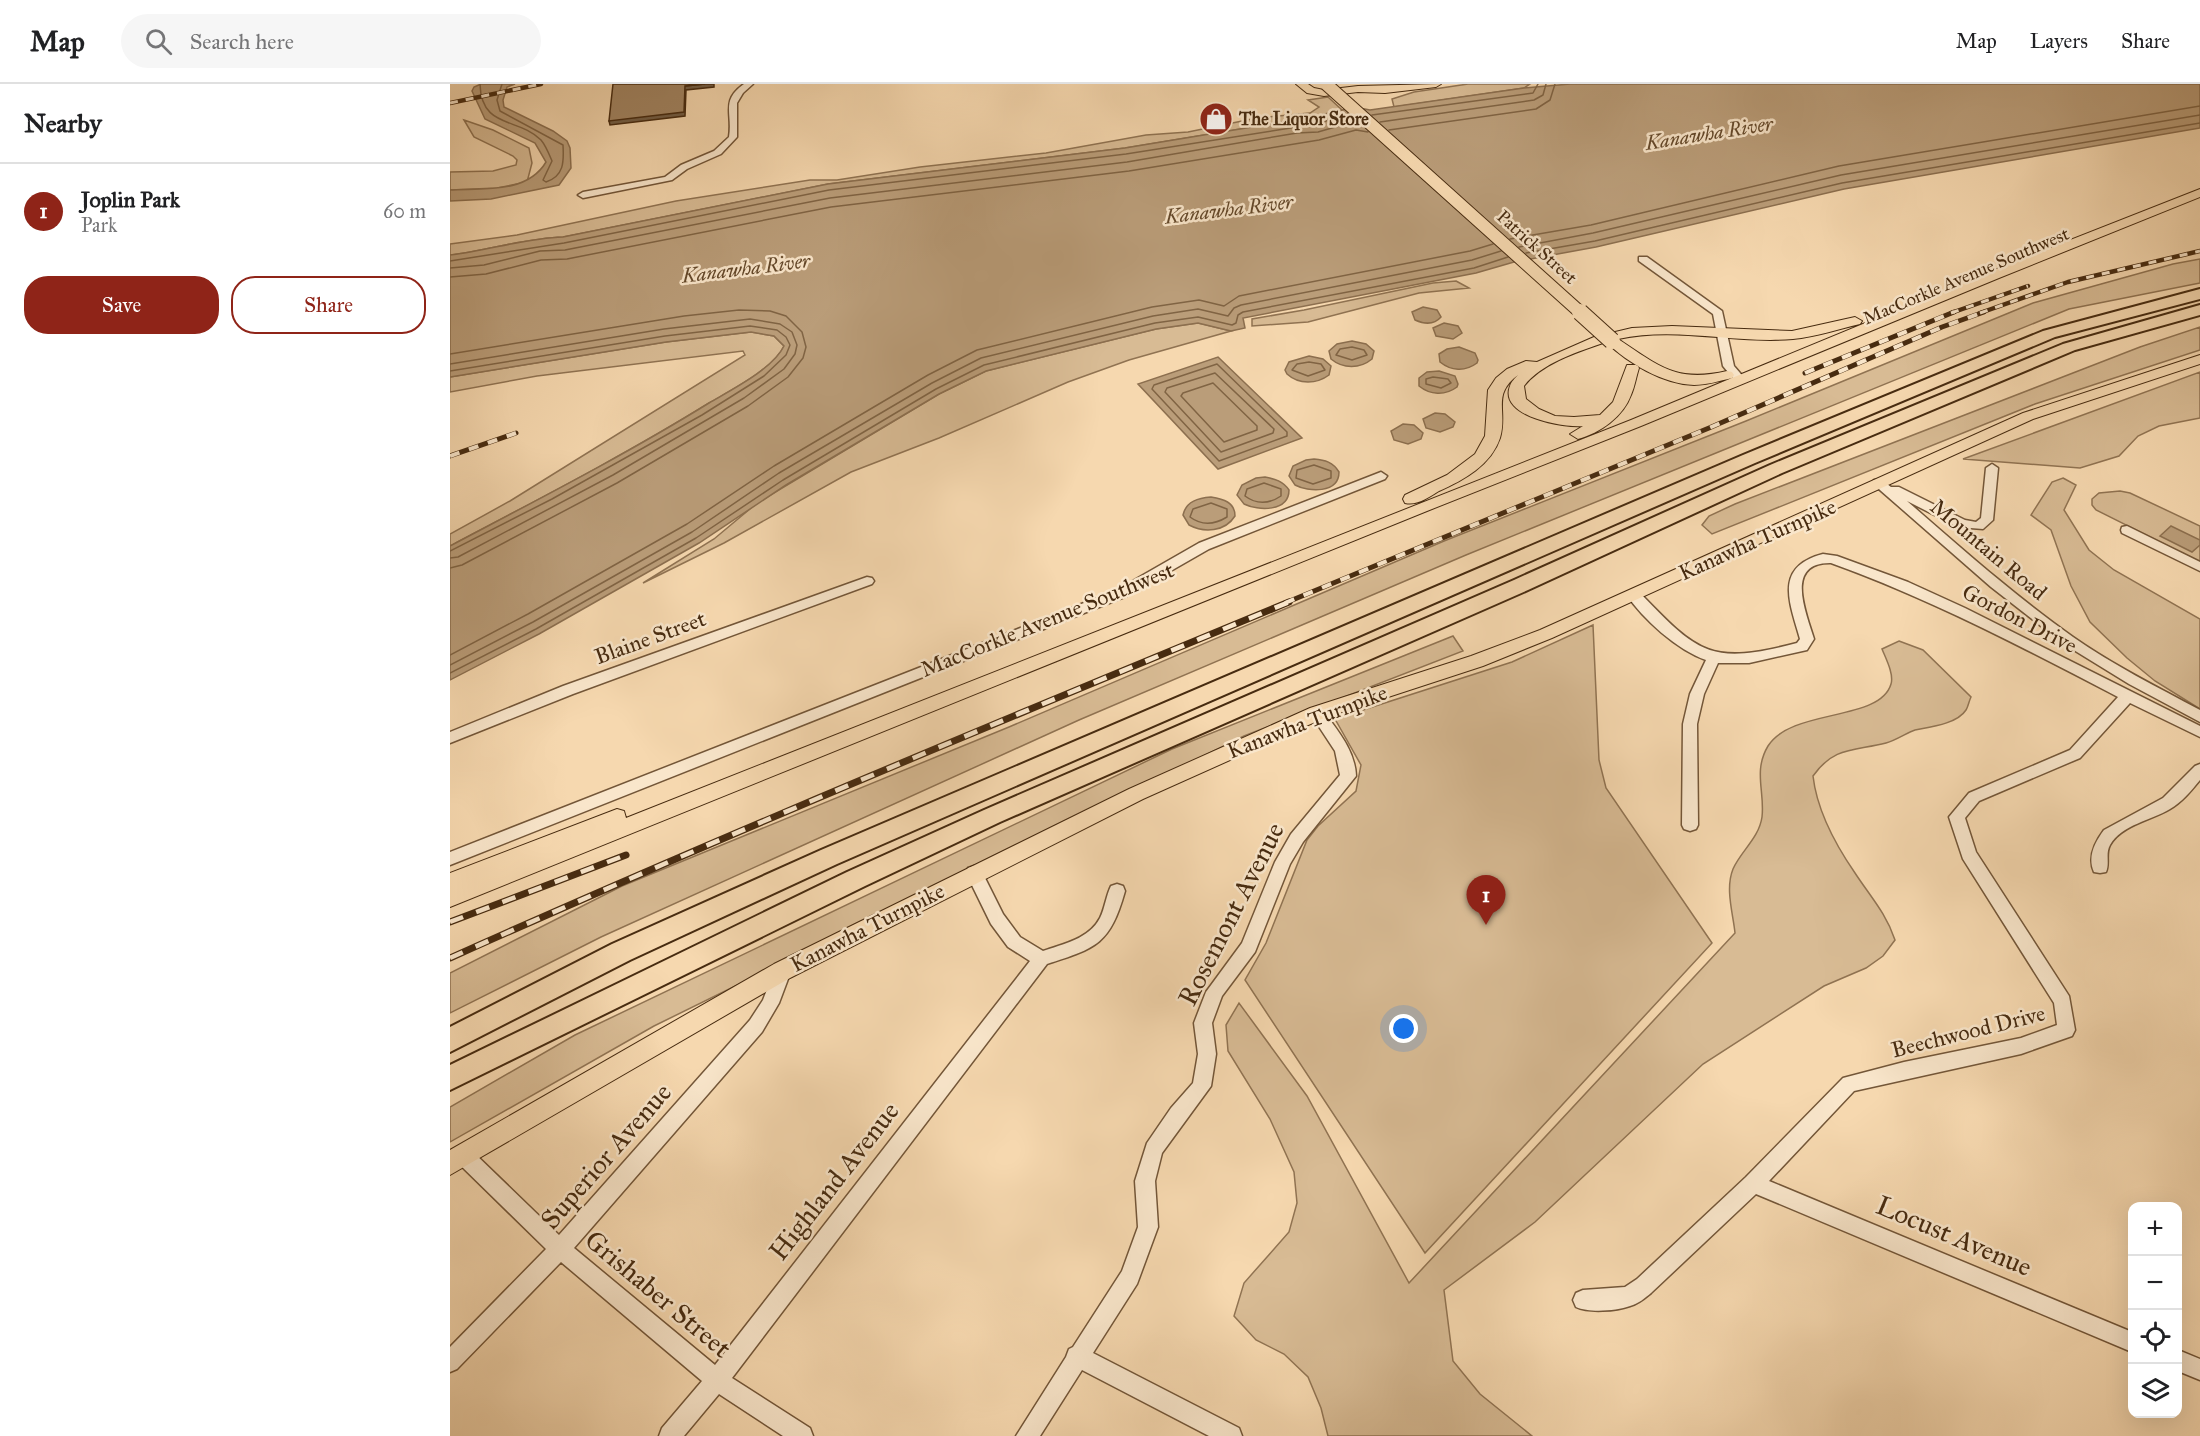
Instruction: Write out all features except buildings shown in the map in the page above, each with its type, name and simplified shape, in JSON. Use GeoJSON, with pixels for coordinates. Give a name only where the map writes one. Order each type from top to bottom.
{"type":"FeatureCollection","features":[{"type":"Feature","properties":{"kind":"highway"},"geometry":{"type":"LineString","coordinates":[[450,1040],[621,952],[829,857],[1749,459],[2049,334],[2200,294]]}},
{"type":"Feature","properties":{"kind":"highway"},"geometry":{"type":"LineString","coordinates":[[450,1078],[856,879],[981,821],[1521,585],[1776,469],[2069,347],[2200,310]]}},
{"type":"Feature","properties":{"kind":"main road"},"geometry":{"type":"LineString","coordinates":[[1301,84],[1315,92],[1386,90],[1436,84]]}},
{"type":"Feature","properties":{"kind":"main road","name":"Patrick Street"},"geometry":{"type":"LineString","coordinates":[[1326,84],[1612,341],[1635,365],[1639,390],[1631,410],[1610,428],[1575,446]]}},
{"type":"Feature","properties":{"kind":"main road","name":"MacCorkle Avenue Southwest"},"geometry":{"type":"LineString","coordinates":[[1801,350],[1863,319],[1975,270],[2200,179]]}},
{"type":"Feature","properties":{"kind":"main road","name":"MacCorkle Avenue Southwest"},"geometry":{"type":"LineString","coordinates":[[1736,377],[2200,193]]}},
{"type":"Feature","properties":{"kind":"main road"},"geometry":{"type":"LineString","coordinates":[[1396,507],[1452,478],[1482,456],[1492,435],[1495,389],[1507,376],[1527,365],[1560,356],[1600,339],[1632,332],[1652,330],[1753,335],[1794,334],[1821,331],[1863,319]]}},
{"type":"Feature","properties":{"kind":"main road"},"geometry":{"type":"LineString","coordinates":[[1753,335],[1801,350]]}},
{"type":"Feature","properties":{"kind":"main road"},"geometry":{"type":"LineString","coordinates":[[1560,356],[1520,381],[1516,395],[1520,403],[1542,417],[1562,422],[1592,420],[1617,408],[1635,365],[1684,380],[1736,377]]}},
{"type":"Feature","properties":{"kind":"main road","name":"Kanawha Turnpike"},"geometry":{"type":"LineString","coordinates":[[457,1160],[782,971],[1136,794],[1317,713],[1512,649],[2028,416],[2200,359]]}},
{"type":"Feature","properties":{"kind":"main road"},"geometry":{"type":"LineString","coordinates":[[1575,446],[1736,377]]}},
{"type":"Feature","properties":{"kind":"main road","name":"MacCorkle Avenue Southwest"},"geometry":{"type":"LineString","coordinates":[[450,882],[1586,431],[1617,408]]}},
{"type":"Feature","properties":{"kind":"main road","name":"MacCorkle Avenue Southwest"},"geometry":{"type":"LineString","coordinates":[[450,898],[1575,446]]}},
{"type":"Feature","properties":{"kind":"street"},"geometry":{"type":"LineString","coordinates":[[583,195],[664,180],[677,175],[682,168],[710,158],[733,137],[731,103],[738,92],[749,84]]}},
{"type":"Feature","properties":{"kind":"street"},"geometry":{"type":"LineString","coordinates":[[1643,259],[1713,308],[1720,319],[1736,377]]}},
{"type":"Feature","properties":{"kind":"street"},"geometry":{"type":"LineString","coordinates":[[1878,483],[1962,524],[1979,526],[1987,520],[1992,468]]}},
{"type":"Feature","properties":{"kind":"street"},"geometry":{"type":"LineString","coordinates":[[450,859],[1122,592],[1204,546],[1382,476]]}},
{"type":"Feature","properties":{"kind":"street","name":"Mountain Road"},"geometry":{"type":"LineString","coordinates":[[1878,483],[2002,589],[2071,642],[2137,683],[2200,717]]}},
{"type":"Feature","properties":{"kind":"street"},"geometry":{"type":"LineString","coordinates":[[2127,530],[2200,567]]}},
{"type":"Feature","properties":{"kind":"street","name":"Gordon Drive"},"geometry":{"type":"LineString","coordinates":[[1714,657],[1747,658],[1802,647],[1808,639],[1795,601],[1798,577],[1805,566],[1816,559],[1832,558],[1923,593],[2003,631],[2127,697],[2200,732]]}},
{"type":"Feature","properties":{"kind":"street","name":"Blaine Street"},"geometry":{"type":"LineString","coordinates":[[450,738],[589,682],[867,581]]}},
{"type":"Feature","properties":{"kind":"street"},"geometry":{"type":"LineString","coordinates":[[1633,594],[1679,638],[1696,651],[1714,657],[1697,694],[1690,724],[1690,825]]}},
{"type":"Feature","properties":{"kind":"street","name":"Beechwood Drive"},"geometry":{"type":"LineString","coordinates":[[1583,1300],[1628,1297],[1644,1286],[1753,1184],[1849,1084],[1904,1070],[2021,1046],[2066,1030],[2063,1001],[1969,854],[1957,818],[1974,797],[2075,754],[2127,697]]}},
{"type":"Feature","properties":{"kind":"street","name":"Rosemont Avenue"},"geometry":{"type":"LineString","coordinates":[[1027,1436],[1076,1356],[1130,1277],[1148,1227],[1145,1181],[1154,1149],[1178,1114],[1202,1086],[1208,1054],[1203,1023],[1215,992],[1249,947],[1283,862],[1297,838],[1348,776],[1348,766],[1342,752],[1317,713]]}},
{"type":"Feature","properties":{"kind":"street"},"geometry":{"type":"LineString","coordinates":[[2100,867],[2098,856],[2101,843],[2115,830],[2170,801],[2200,770]]}},
{"type":"Feature","properties":{"kind":"street"},"geometry":{"type":"LineString","coordinates":[[974,873],[997,919],[1014,942],[1041,959],[1085,943],[1097,935],[1106,924],[1117,891]]}},
{"type":"Feature","properties":{"kind":"street","name":"Highland Avenue"},"geometry":{"type":"LineString","coordinates":[[670,1436],[717,1380],[1041,959]]}},
{"type":"Feature","properties":{"kind":"street","name":"Superior Avenue"},"geometry":{"type":"LineString","coordinates":[[450,1362],[560,1249],[756,1026],[771,1003],[782,971]]}},
{"type":"Feature","properties":{"kind":"street","name":"Grishaber Street"},"geometry":{"type":"LineString","coordinates":[[457,1160],[717,1380],[802,1436]]}},
{"type":"Feature","properties":{"kind":"street","name":"Locust Avenue"},"geometry":{"type":"LineString","coordinates":[[1753,1184],[2128,1340]]}},
{"type":"Feature","properties":{"kind":"street"},"geometry":{"type":"LineString","coordinates":[[1076,1356],[1231,1436]]}},
{"type":"Feature","properties":{"kind":"street"},"geometry":{"type":"LineString","coordinates":[[2182,1362],[2200,1370]]}},
{"type":"Feature","properties":{"kind":"shaded area"},"geometry":{"type":"Polygon","coordinates":[[[1468,84],[1530,84],[1524,88],[1394,107],[1392,99],[1414,92],[1468,84]]]}},
{"type":"Feature","properties":{"kind":"shaded area"},"geometry":{"type":"Polygon","coordinates":[[[1328,97],[1342,110],[1315,118],[1125,148],[828,184],[563,237],[450,255],[450,244],[517,235],[676,201],[810,180],[837,180],[920,167],[1046,153],[1146,135],[1188,132],[1257,118],[1310,113],[1319,107],[1308,100],[1328,97]]]}},
{"type":"Feature","properties":{"kind":"shaded area"},"geometry":{"type":"Polygon","coordinates":[[[464,120],[493,130],[529,148],[532,163],[527,182],[497,188],[450,190],[450,172],[493,171],[516,165],[517,160],[474,137],[464,120]]]}},
{"type":"Feature","properties":{"kind":"shaded area"},"geometry":{"type":"Polygon","coordinates":[[[2200,259],[2200,283],[2069,309],[1466,555],[1079,720],[601,937],[450,1013],[450,973],[622,886],[1009,727],[1444,541],[1746,421],[2033,303],[2173,264],[2200,259]]]}},
{"type":"Feature","properties":{"kind":"shaded area"},"geometry":{"type":"Polygon","coordinates":[[[1456,281],[1469,288],[1419,293],[1308,322],[1252,326],[1252,319],[1433,283],[1456,281]]]}},
{"type":"Feature","properties":{"kind":"shaded area"},"geometry":{"type":"Polygon","coordinates":[[[1198,323],[1231,331],[1129,360],[1068,382],[939,438],[851,472],[724,543],[643,583],[714,539],[757,503],[939,394],[986,371],[1156,329],[1198,323]]]}},
{"type":"Feature","properties":{"kind":"shaded area"},"geometry":{"type":"Polygon","coordinates":[[[2200,327],[2200,350],[2035,404],[1712,534],[1702,525],[1709,516],[1735,504],[2140,347],[2200,327]]]}},
{"type":"Feature","properties":{"kind":"shaded area"},"geometry":{"type":"Polygon","coordinates":[[[751,332],[774,336],[784,346],[779,355],[761,371],[645,441],[450,546],[450,534],[510,501],[745,355],[743,351],[537,376],[450,392],[450,377],[666,342],[751,332]]]}},
{"type":"Feature","properties":{"kind":"shaded area"},"geometry":{"type":"Polygon","coordinates":[[[2200,372],[2200,418],[2159,426],[2138,436],[2119,456],[2080,468],[1963,459],[2200,372]]]}},
{"type":"Feature","properties":{"kind":"shaded area"},"geometry":{"type":"Polygon","coordinates":[[[2063,478],[2076,485],[2064,510],[2089,550],[2114,570],[2200,619],[2200,709],[2155,681],[2090,622],[2071,586],[2051,530],[2031,515],[2052,482],[2063,478]]]}},
{"type":"Feature","properties":{"kind":"shaded area"},"geometry":{"type":"Polygon","coordinates":[[[2120,491],[2130,493],[2200,526],[2200,562],[2096,510],[2092,505],[2092,499],[2099,493],[2120,491]]]}},
{"type":"Feature","properties":{"kind":"shaded area"},"geometry":{"type":"Polygon","coordinates":[[[1593,625],[1599,760],[1606,788],[1712,943],[1425,1253],[1245,980],[1266,943],[1307,840],[1318,826],[1356,791],[1361,765],[1335,719],[1512,662],[1593,625]]]}},
{"type":"Feature","properties":{"kind":"shaded area"},"geometry":{"type":"Polygon","coordinates":[[[1453,636],[1463,651],[1244,736],[654,1026],[450,1142],[450,1107],[575,1035],[1172,749],[1453,636]]]}},
{"type":"Feature","properties":{"kind":"shaded area"},"geometry":{"type":"Polygon","coordinates":[[[1899,641],[1923,650],[1971,697],[1966,710],[1950,722],[1915,730],[1886,743],[1837,754],[1821,766],[1813,776],[1818,802],[1834,839],[1882,913],[1895,940],[1883,956],[1866,968],[1824,986],[1703,1064],[1535,1222],[1444,1290],[1453,1361],[1480,1394],[1532,1436],[1328,1436],[1321,1408],[1308,1377],[1284,1354],[1256,1340],[1234,1316],[1244,1283],[1289,1232],[1297,1203],[1294,1172],[1270,1119],[1228,1051],[1226,1025],[1239,1003],[1307,1096],[1409,1283],[1735,933],[1730,893],[1731,877],[1736,862],[1754,838],[1760,825],[1763,808],[1760,773],[1768,746],[1780,734],[1796,726],[1854,710],[1884,696],[1892,680],[1882,649],[1899,641]]]}},
{"type":"Feature","properties":{"kind":"water"},"geometry":{"type":"Polygon","coordinates":[[[481,84],[515,84],[507,87],[503,100],[504,107],[553,131],[567,141],[570,148],[571,168],[559,185],[491,199],[450,201],[450,190],[490,189],[516,184],[528,180],[546,162],[535,143],[485,119],[472,91],[474,87],[481,84]]]}},
{"type":"Feature","properties":{"kind":"water","name":"Kanawha River"},"geometry":{"type":"Polygon","coordinates":[[[1570,84],[2200,84],[2200,128],[1844,189],[1596,247],[1514,262],[1476,273],[1243,318],[1245,328],[1231,331],[1198,323],[1156,329],[986,371],[939,394],[786,485],[699,543],[539,634],[450,680],[450,546],[613,459],[739,385],[771,363],[784,346],[774,336],[751,332],[666,342],[450,377],[450,255],[563,237],[828,184],[1125,148],[1305,119],[1342,110],[1370,110],[1524,88],[1570,84]]]}},
{"type":"Feature","properties":{"kind":"water"},"geometry":{"type":"Polygon","coordinates":[[[1423,307],[1437,310],[1441,317],[1429,323],[1415,320],[1412,312],[1423,307]]]}},
{"type":"Feature","properties":{"kind":"water"},"geometry":{"type":"Polygon","coordinates":[[[1444,323],[1458,326],[1462,333],[1453,339],[1436,336],[1433,328],[1444,323]]]}},
{"type":"Feature","properties":{"kind":"water"},"geometry":{"type":"Polygon","coordinates":[[[1352,341],[1366,344],[1374,351],[1372,359],[1362,365],[1346,366],[1331,359],[1329,351],[1337,344],[1352,341]]]}},
{"type":"Feature","properties":{"kind":"water"},"geometry":{"type":"Polygon","coordinates":[[[1459,347],[1475,353],[1477,363],[1468,368],[1458,369],[1440,362],[1439,354],[1447,349],[1459,347]]]}},
{"type":"Feature","properties":{"kind":"water"},"geometry":{"type":"Polygon","coordinates":[[[1309,356],[1323,359],[1331,366],[1329,375],[1314,382],[1302,382],[1287,374],[1285,370],[1289,362],[1309,356]]]}},
{"type":"Feature","properties":{"kind":"water"},"geometry":{"type":"Polygon","coordinates":[[[1218,357],[1302,438],[1218,469],[1138,384],[1218,357]]]}},
{"type":"Feature","properties":{"kind":"water"},"geometry":{"type":"Polygon","coordinates":[[[1439,371],[1455,376],[1457,387],[1448,392],[1438,393],[1419,386],[1419,378],[1427,372],[1439,371]]]}},
{"type":"Feature","properties":{"kind":"water"},"geometry":{"type":"Polygon","coordinates":[[[1435,413],[1445,414],[1455,422],[1453,427],[1440,432],[1426,428],[1423,419],[1435,413]]]}},
{"type":"Feature","properties":{"kind":"water"},"geometry":{"type":"Polygon","coordinates":[[[1403,424],[1414,425],[1423,433],[1421,439],[1408,444],[1394,440],[1391,431],[1403,424]]]}},
{"type":"Feature","properties":{"kind":"water"},"geometry":{"type":"Polygon","coordinates":[[[1314,459],[1328,462],[1339,472],[1338,479],[1329,488],[1307,489],[1295,485],[1289,476],[1293,466],[1314,459]]]}},
{"type":"Feature","properties":{"kind":"water"},"geometry":{"type":"Polygon","coordinates":[[[1265,477],[1284,484],[1289,490],[1288,497],[1284,502],[1272,508],[1257,508],[1244,504],[1237,495],[1242,485],[1256,478],[1265,477]]]}},
{"type":"Feature","properties":{"kind":"water"},"geometry":{"type":"Polygon","coordinates":[[[1211,497],[1231,504],[1235,516],[1226,525],[1214,530],[1189,525],[1183,515],[1187,506],[1198,499],[1211,497]]]}},
{"type":"Feature","properties":{"kind":"water"},"geometry":{"type":"Polygon","coordinates":[[[2171,526],[2200,540],[2200,545],[2192,552],[2160,536],[2171,526]]]}},
{"type":"Feature","properties":{"kind":"railway"},"geometry":{"type":"LineString","coordinates":[[450,103],[541,84]]}},
{"type":"Feature","properties":{"kind":"railway"},"geometry":{"type":"LineString","coordinates":[[1980,313],[2068,282],[2200,251]]}},
{"type":"Feature","properties":{"kind":"railway"},"geometry":{"type":"LineString","coordinates":[[1951,313],[2028,286]]}},
{"type":"Feature","properties":{"kind":"railway"},"geometry":{"type":"LineString","coordinates":[[1805,373],[1954,312]]}},
{"type":"Feature","properties":{"kind":"railway"},"geometry":{"type":"LineString","coordinates":[[1285,603],[1709,428],[1942,327],[1984,312]]}},
{"type":"Feature","properties":{"kind":"railway"},"geometry":{"type":"LineString","coordinates":[[450,456],[516,433]]}},
{"type":"Feature","properties":{"kind":"railway"},"geometry":{"type":"LineString","coordinates":[[450,958],[763,821],[1289,602]]}},
{"type":"Feature","properties":{"kind":"railway"},"geometry":{"type":"LineString","coordinates":[[450,922],[626,855]]}},
{"type":"Feature","properties":{"kind":"place","name":"The Liquor Store"},"geometry":{"type":"Point","coordinates":[1216,119]}},
{"type":"Feature","properties":{"kind":"place","name":"Joplin Park"},"geometry":{"type":"Point","coordinates":[1486,925]}}]}
